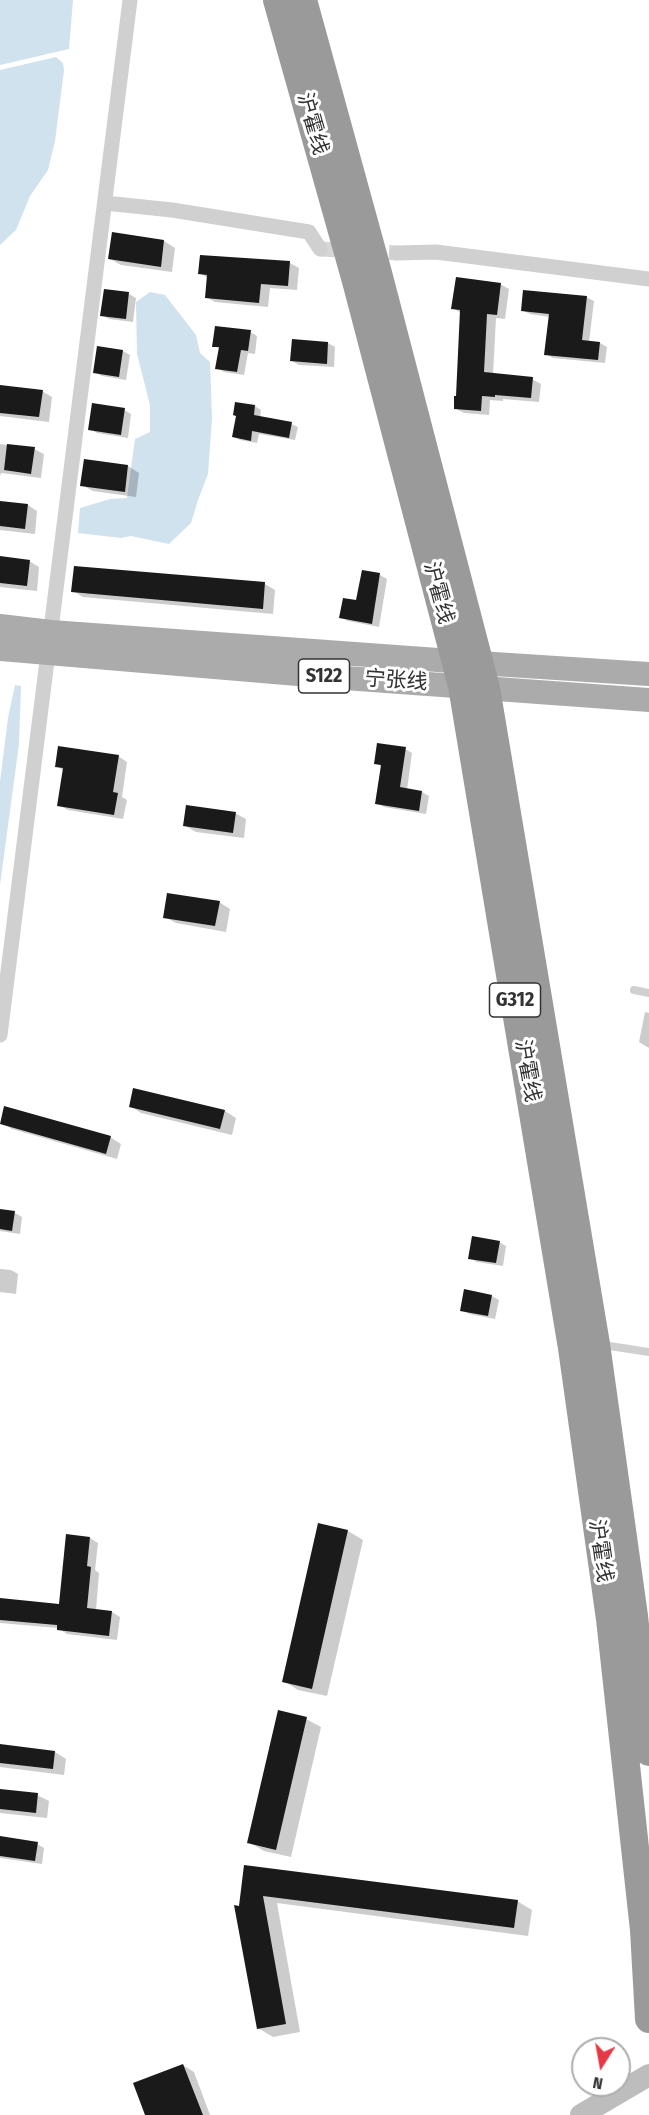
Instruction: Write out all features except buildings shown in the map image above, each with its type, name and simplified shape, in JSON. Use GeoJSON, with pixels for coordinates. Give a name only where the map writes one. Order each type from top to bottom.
{"type":"FeatureCollection","features":[{"type":"Feature","properties":{"kind":"highway","name":"沪霍线"},"geometry":{"type":"LineString","coordinates":[[277,0],[356,281],[471,674]]}},
{"type":"Feature","properties":{"kind":"highway","name":"沪霍线"},"geometry":{"type":"LineString","coordinates":[[303,0],[378,273],[471,674],[584,1346],[634,1616],[649,1752]]}},
{"type":"Feature","properties":{"kind":"highway","name":"沪霍线"},"geometry":{"type":"LineString","coordinates":[[584,1346],[611,1630],[644,1930],[649,2019]]}},
{"type":"Feature","properties":{"kind":"main road","name":"宁张线"},"geometry":{"type":"LineString","coordinates":[[0,626],[50,642]]}},
{"type":"Feature","properties":{"kind":"main road","name":"宁张线"},"geometry":{"type":"LineString","coordinates":[[0,649],[50,642],[471,674],[649,700]]}},
{"type":"Feature","properties":{"kind":"main road","name":"宁张线"},"geometry":{"type":"LineString","coordinates":[[471,674],[649,674]]}},
{"type":"Feature","properties":{"kind":"street"},"geometry":{"type":"LineString","coordinates":[[0,1035],[130,0]]}},
{"type":"Feature","properties":{"kind":"street"},"geometry":{"type":"LineString","coordinates":[[105,203],[172,210],[309,232],[320,249]]}},
{"type":"Feature","properties":{"kind":"street"},"geometry":{"type":"LineString","coordinates":[[397,253],[436,252],[649,279]]}},
{"type":"Feature","properties":{"kind":"street"},"geometry":{"type":"LineString","coordinates":[[581,2115],[649,2075]]}},
{"type":"Feature","properties":{"kind":"lane"},"geometry":{"type":"LineString","coordinates":[[634,990],[649,993]]}},
{"type":"Feature","properties":{"kind":"lane"},"geometry":{"type":"LineString","coordinates":[[584,1346],[649,1352]]}},
{"type":"Feature","properties":{"kind":"water"},"geometry":{"type":"Polygon","coordinates":[[[0,0],[73,0],[69,49],[0,65],[0,0]]]}},
{"type":"Feature","properties":{"kind":"water"},"geometry":{"type":"Polygon","coordinates":[[[56,57],[63,63],[64,70],[55,141],[48,170],[30,196],[16,230],[0,245],[0,70],[56,57]]]}},
{"type":"Feature","properties":{"kind":"water"},"geometry":{"type":"Polygon","coordinates":[[[150,292],[165,295],[196,335],[200,353],[210,362],[212,419],[208,474],[191,523],[169,544],[131,536],[121,538],[78,533],[80,508],[110,499],[127,498],[135,439],[150,432],[150,405],[137,354],[136,302],[150,292]]]}},
{"type":"Feature","properties":{"kind":"water"},"geometry":{"type":"Polygon","coordinates":[[[15,685],[21,686],[19,744],[0,885],[0,782],[8,718],[15,685]]]}},
{"type":"Feature","properties":{"kind":"tunnel"},"geometry":{"type":"LineString","coordinates":[[320,249],[397,253]]}}]}
